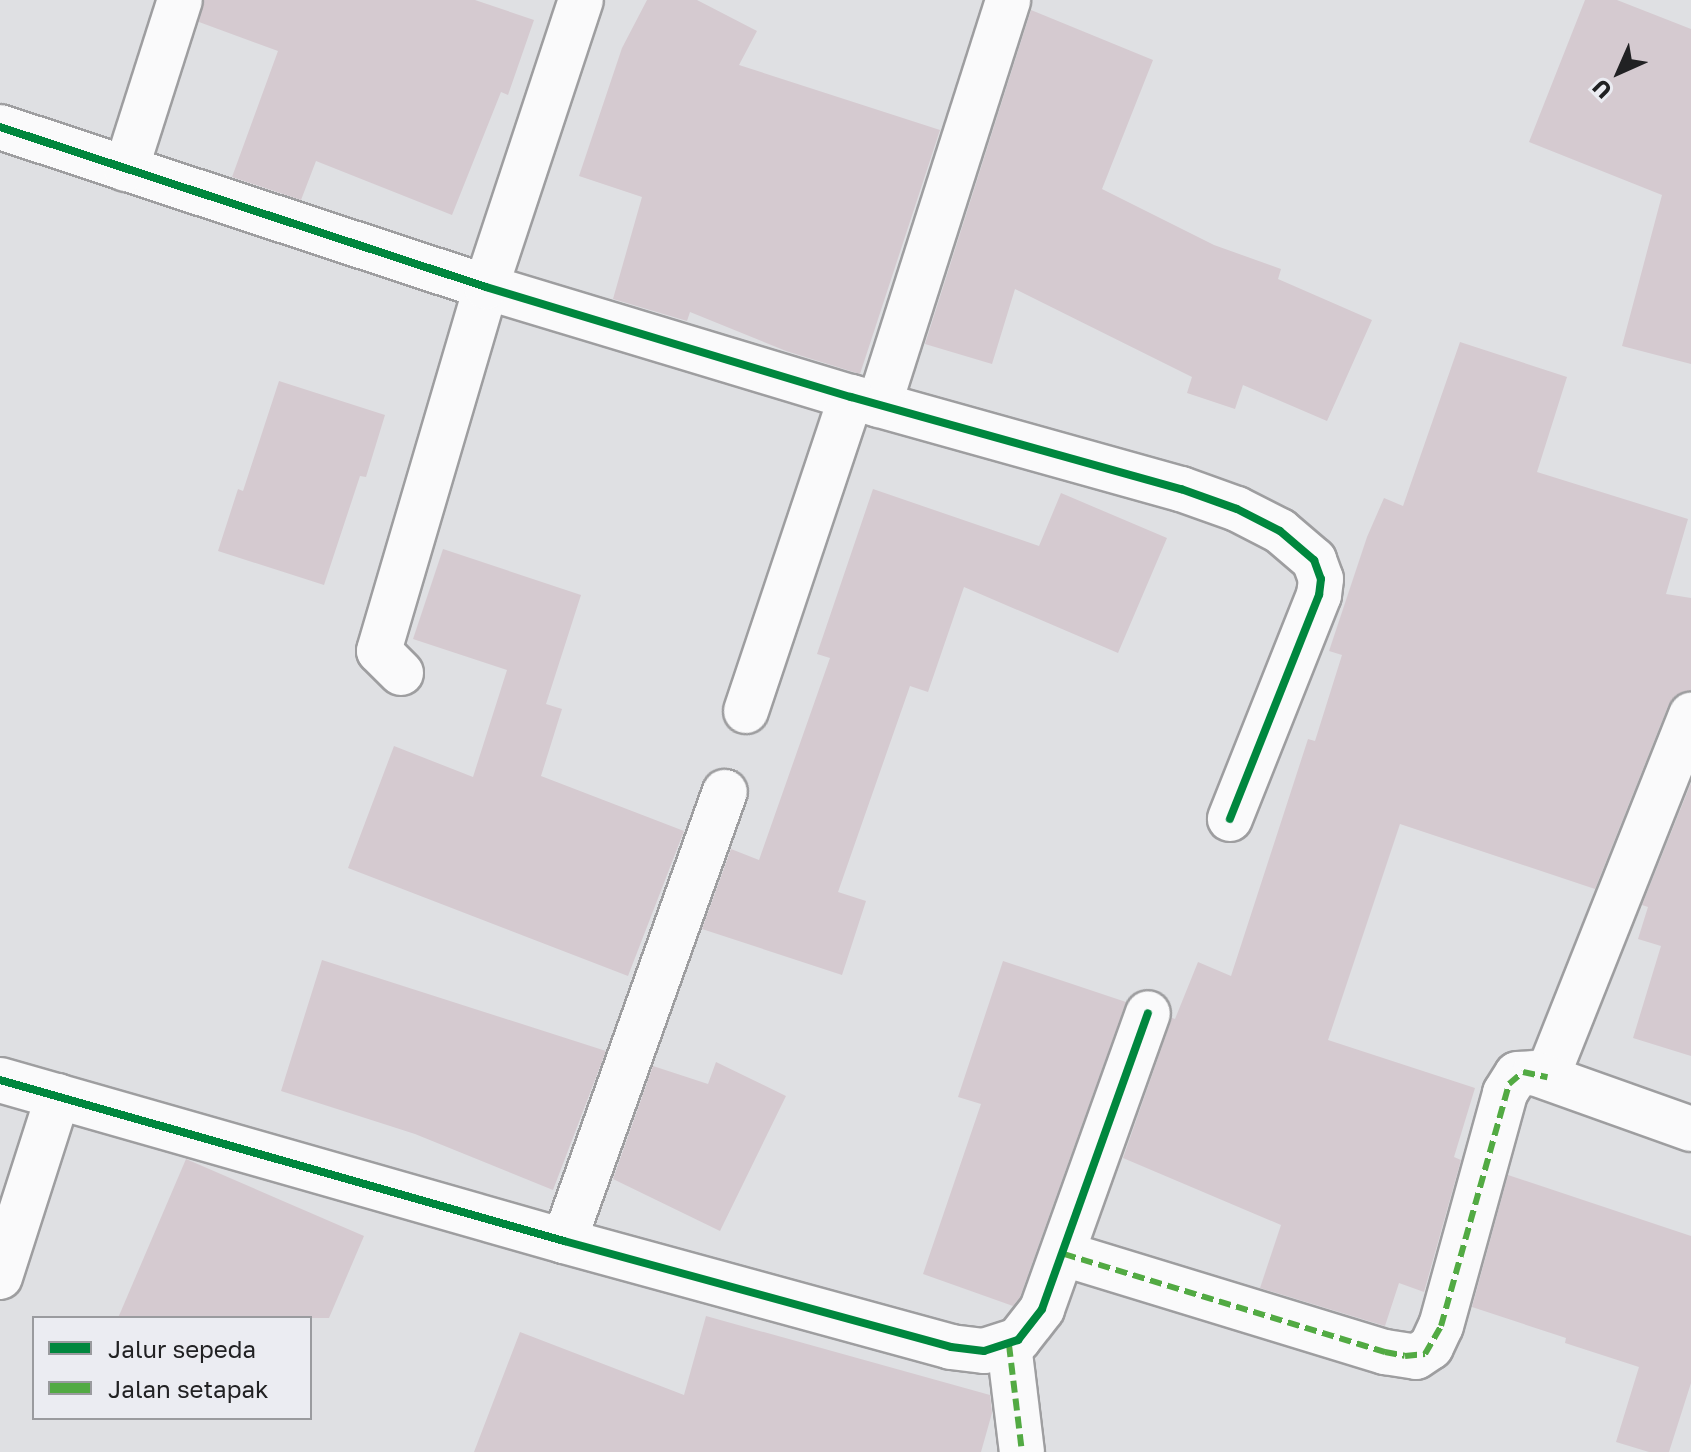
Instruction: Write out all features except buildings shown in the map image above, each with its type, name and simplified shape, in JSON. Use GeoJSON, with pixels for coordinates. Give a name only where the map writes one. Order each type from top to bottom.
{"type":"FeatureCollection","features":[{"type":"Feature","properties":{"kind":"street"},"geometry":{"type":"LineString","coordinates":[[126,169],[180,0]]}},
{"type":"Feature","properties":{"kind":"street"},"geometry":{"type":"LineString","coordinates":[[401,673],[379,651],[486,287],[581,0]]}},
{"type":"Feature","properties":{"kind":"street"},"geometry":{"type":"LineString","coordinates":[[746,711],[865,401],[1008,0]]}},
{"type":"Feature","properties":{"kind":"street"},"geometry":{"type":"LineString","coordinates":[[0,127],[486,287],[865,401],[1181,489],[1262,521],[1308,551],[1319,569],[1319,595],[1230,819]]}},
{"type":"Feature","properties":{"kind":"street"},"geometry":{"type":"LineString","coordinates":[[1547,1077],[1691,715]]}},
{"type":"Feature","properties":{"kind":"street"},"geometry":{"type":"LineString","coordinates":[[564,1241],[725,792]]}},
{"type":"Feature","properties":{"kind":"street"},"geometry":{"type":"LineString","coordinates":[[0,1080],[564,1241],[951,1347],[984,1351],[1009,1345],[1034,1322],[1064,1254],[1148,1013]]}},
{"type":"Feature","properties":{"kind":"street"},"geometry":{"type":"LineString","coordinates":[[1064,1254],[1385,1352],[1405,1356],[1425,1354],[1441,1326],[1509,1084],[1523,1072],[1547,1077],[1691,1129]]}},
{"type":"Feature","properties":{"kind":"street"},"geometry":{"type":"LineString","coordinates":[[0,1277],[58,1096]]}},
{"type":"Feature","properties":{"kind":"street"},"geometry":{"type":"LineString","coordinates":[[1009,1345],[1022,1452]]}},
{"type":"Feature","properties":{"kind":"marked path"},"geometry":{"type":"LineString","coordinates":[[1064,1254],[1385,1352],[1405,1356],[1425,1354],[1441,1326],[1509,1084],[1523,1072],[1547,1077]]}},
{"type":"Feature","properties":{"kind":"marked path"},"geometry":{"type":"LineString","coordinates":[[1009,1345],[1022,1452]]}},
{"type":"Feature","properties":{"kind":"cycle path"},"geometry":{"type":"LineString","coordinates":[[0,127],[486,287],[851,397],[1181,489],[1237,509],[1280,531],[1314,560],[1321,579],[1319,595],[1230,819]]}},
{"type":"Feature","properties":{"kind":"cycle path"},"geometry":{"type":"LineString","coordinates":[[0,1080],[564,1241],[951,1347],[984,1351],[1018,1340],[1042,1309],[1148,1013]]}}]}
